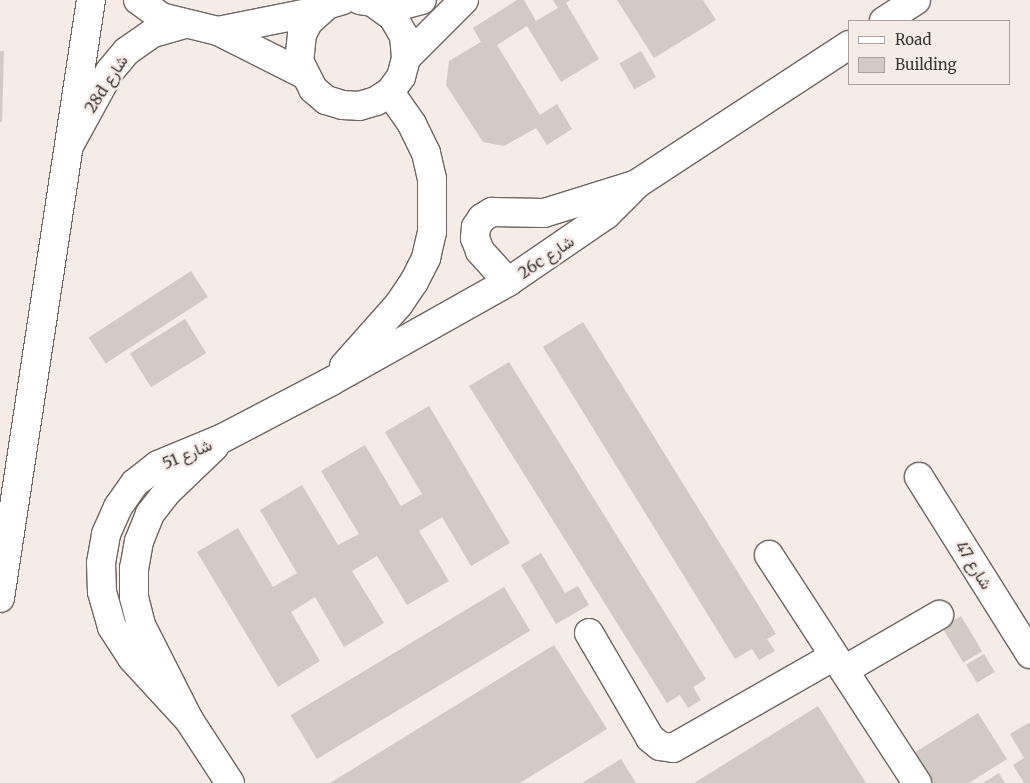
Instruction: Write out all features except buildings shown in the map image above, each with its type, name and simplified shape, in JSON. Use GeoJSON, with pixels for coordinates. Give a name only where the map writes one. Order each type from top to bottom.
{"type":"FeatureCollection","features":[{"type":"Feature","properties":{"kind":"street"},"geometry":{"type":"LineString","coordinates":[[0,598],[91,0]]}},
{"type":"Feature","properties":{"kind":"street","name":"28d شارع"},"geometry":{"type":"LineString","coordinates":[[138,0],[161,17],[218,31],[304,74]]}},
{"type":"Feature","properties":{"kind":"street","name":"28d شارع"},"geometry":{"type":"LineString","coordinates":[[218,31],[318,11],[343,0]]}},
{"type":"Feature","properties":{"kind":"street"},"geometry":{"type":"LineString","coordinates":[[372,5],[422,0]]}},
{"type":"Feature","properties":{"kind":"street"},"geometry":{"type":"LineString","coordinates":[[406,58],[464,0]]}},
{"type":"Feature","properties":{"kind":"street"},"geometry":{"type":"LineString","coordinates":[[886,20],[916,0]]}},
{"type":"Feature","properties":{"kind":"street"},"geometry":{"type":"LineString","coordinates":[[318,11],[302,34],[299,61],[304,74],[313,89],[326,100],[342,106],[359,106],[376,101],[390,92],[401,77],[406,58],[404,36],[372,5]]}},
{"type":"Feature","properties":{"kind":"street","name":"28d شارع"},"geometry":{"type":"LineString","coordinates":[[68,147],[110,72],[127,51],[153,33],[184,24]]}},
{"type":"Feature","properties":{"kind":"street","name":"26c شارع"},"geometry":{"type":"LineString","coordinates":[[223,438],[330,382],[508,282],[600,219],[638,183],[848,46]]}},
{"type":"Feature","properties":{"kind":"street"},"geometry":{"type":"LineString","coordinates":[[330,382],[399,304],[426,258],[432,232],[432,179],[426,153],[412,124],[390,92]]}},
{"type":"Feature","properties":{"kind":"street"},"geometry":{"type":"LineString","coordinates":[[508,282],[480,251],[475,238],[476,227],[482,218],[492,212],[544,213],[638,183]]}},
{"type":"Feature","properties":{"kind":"street","name":"شارع 51"},"geometry":{"type":"LineString","coordinates":[[223,438],[167,492],[150,514],[139,541],[134,568],[134,597],[141,625],[189,720],[230,783]]}},
{"type":"Feature","properties":{"kind":"street","name":"شارع 47"},"geometry":{"type":"LineString","coordinates":[[919,477],[1030,654]]}},
{"type":"Feature","properties":{"kind":"street"},"geometry":{"type":"LineString","coordinates":[[769,555],[917,783]]}},
{"type":"Feature","properties":{"kind":"street"},"geometry":{"type":"LineString","coordinates":[[589,633],[650,738],[660,746],[673,748],[839,663],[939,615]]}}]}
